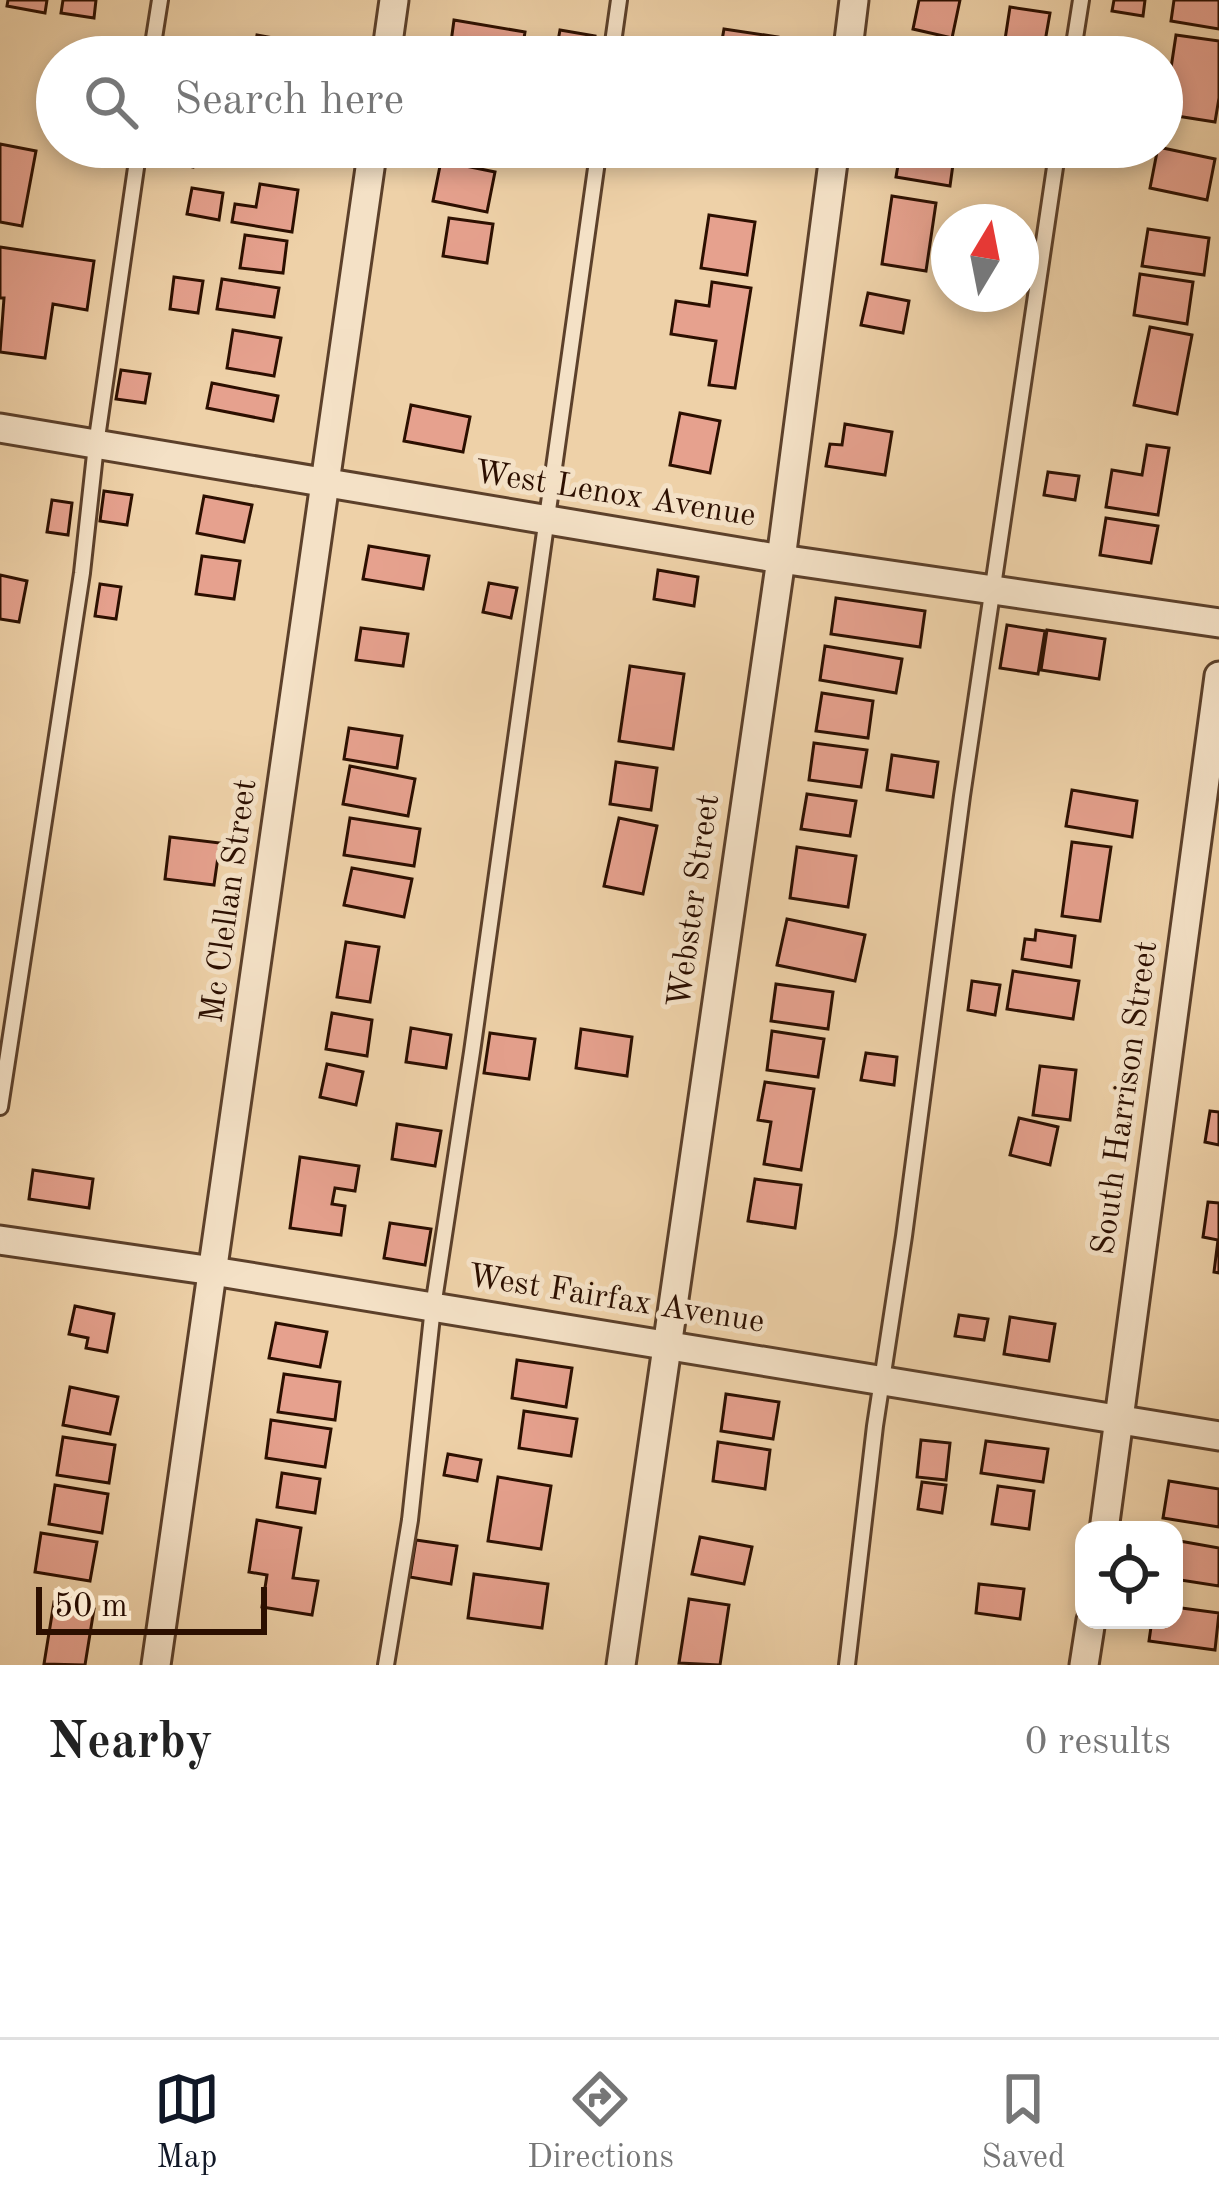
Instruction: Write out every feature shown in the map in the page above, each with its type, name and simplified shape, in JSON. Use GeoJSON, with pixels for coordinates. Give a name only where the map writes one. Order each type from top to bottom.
{"type":"FeatureCollection","features":[{"type":"Feature","properties":{"kind":"street"},"geometry":{"type":"LineString","coordinates":[[389,36],[394,0]]}},
{"type":"Feature","properties":{"kind":"street"},"geometry":{"type":"LineString","coordinates":[[850,36],[854,0]]}},
{"type":"Feature","properties":{"kind":"street","name":"Mc Clellan Street"},"geometry":{"type":"LineString","coordinates":[[156,1665],[370,168]]}},
{"type":"Feature","properties":{"kind":"street","name":"Webster Street"},"geometry":{"type":"LineString","coordinates":[[621,1665],[781,559],[832,168]]}},
{"type":"Feature","properties":{"kind":"street","name":"West Lenox Avenue"},"geometry":{"type":"LineString","coordinates":[[0,428],[781,559],[1219,623]]}},
{"type":"Feature","properties":{"kind":"street","name":"South Harrison Street"},"geometry":{"type":"LineString","coordinates":[[1105,1521],[1219,676]]}},
{"type":"Feature","properties":{"kind":"street","name":"West Fairfax Avenue"},"geometry":{"type":"LineString","coordinates":[[0,1240],[1219,1436]]}},
{"type":"Feature","properties":{"kind":"street"},"geometry":{"type":"LineString","coordinates":[[1084,1665],[1090,1629]]}},
{"type":"Feature","properties":{"kind":"lane"},"geometry":{"type":"LineString","coordinates":[[155,36],[160,0]]}},
{"type":"Feature","properties":{"kind":"lane"},"geometry":{"type":"LineString","coordinates":[[614,36],[620,0]]}},
{"type":"Feature","properties":{"kind":"lane"},"geometry":{"type":"LineString","coordinates":[[1075,36],[1081,0]]}},
{"type":"Feature","properties":{"kind":"lane"},"geometry":{"type":"LineString","coordinates":[[0,1107],[82,573],[136,168]]}},
{"type":"Feature","properties":{"kind":"lane"},"geometry":{"type":"LineString","coordinates":[[386,1665],[410,1520],[434,1307],[596,168]]}},
{"type":"Feature","properties":{"kind":"lane"},"geometry":{"type":"LineString","coordinates":[[847,1665],[962,796],[1055,168]]}},
{"type":"Feature","properties":{"kind":"building"},"geometry":{"type":"Polygon","coordinates":[[[8,0],[47,0],[45,13],[7,6],[8,0]]]}},
{"type":"Feature","properties":{"kind":"building"},"geometry":{"type":"Polygon","coordinates":[[[63,0],[96,0],[94,18],[61,13],[63,0]]]}},
{"type":"Feature","properties":{"kind":"building"},"geometry":{"type":"Polygon","coordinates":[[[919,0],[960,0],[952,36],[913,29],[919,0]]]}},
{"type":"Feature","properties":{"kind":"building"},"geometry":{"type":"Polygon","coordinates":[[[1114,0],[1145,0],[1143,16],[1112,11],[1114,0]]]}},
{"type":"Feature","properties":{"kind":"building"},"geometry":{"type":"Polygon","coordinates":[[[1174,0],[1219,0],[1219,29],[1171,21],[1174,0]]]}},
{"type":"Feature","properties":{"kind":"building"},"geometry":{"type":"Polygon","coordinates":[[[1010,7],[1050,13],[1046,36],[1006,36],[1010,7]]]}},
{"type":"Feature","properties":{"kind":"building"},"geometry":{"type":"Polygon","coordinates":[[[454,20],[525,32],[524,36],[452,36],[454,20]]]}},
{"type":"Feature","properties":{"kind":"building"},"geometry":{"type":"Polygon","coordinates":[[[724,29],[771,36],[723,36],[724,29]]]}},
{"type":"Feature","properties":{"kind":"building"},"geometry":{"type":"Polygon","coordinates":[[[560,30],[595,36],[559,36],[560,30]]]}},
{"type":"Feature","properties":{"kind":"building"},"geometry":{"type":"Polygon","coordinates":[[[1176,35],[1219,41],[1215,122],[1183,117],[1183,36],[1176,35]]]}},
{"type":"Feature","properties":{"kind":"building"},"geometry":{"type":"Polygon","coordinates":[[[0,144],[36,151],[22,226],[0,222],[0,144]]]}},
{"type":"Feature","properties":{"kind":"building"},"geometry":{"type":"Polygon","coordinates":[[[1183,152],[1215,159],[1207,200],[1150,188],[1154,168],[1183,168],[1183,152]]]}},
{"type":"Feature","properties":{"kind":"building"},"geometry":{"type":"Polygon","coordinates":[[[440,168],[495,172],[487,212],[433,201],[440,168]]]}},
{"type":"Feature","properties":{"kind":"building"},"geometry":{"type":"Polygon","coordinates":[[[898,168],[952,168],[950,186],[896,177],[898,168]]]}},
{"type":"Feature","properties":{"kind":"building"},"geometry":{"type":"Polygon","coordinates":[[[260,184],[298,190],[292,232],[232,222],[235,204],[256,207],[260,184]]]}},
{"type":"Feature","properties":{"kind":"building"},"geometry":{"type":"Polygon","coordinates":[[[192,188],[223,193],[219,220],[187,214],[192,188]]]}},
{"type":"Feature","properties":{"kind":"building"},"geometry":{"type":"Polygon","coordinates":[[[892,196],[936,203],[931,204],[926,271],[882,264],[892,196]]]}},
{"type":"Feature","properties":{"kind":"building"},"geometry":{"type":"Polygon","coordinates":[[[709,215],[755,222],[747,275],[701,268],[709,215]]]}},
{"type":"Feature","properties":{"kind":"building"},"geometry":{"type":"Polygon","coordinates":[[[449,218],[493,224],[487,263],[443,256],[449,218]]]}},
{"type":"Feature","properties":{"kind":"building"},"geometry":{"type":"Polygon","coordinates":[[[1148,229],[1209,238],[1204,275],[1142,266],[1148,229]]]}},
{"type":"Feature","properties":{"kind":"building"},"geometry":{"type":"Polygon","coordinates":[[[245,235],[287,241],[283,273],[240,268],[245,235]]]}},
{"type":"Feature","properties":{"kind":"building"},"geometry":{"type":"Polygon","coordinates":[[[0,247],[94,261],[87,310],[53,304],[45,358],[0,352],[4,298],[0,298],[0,247]]]}},
{"type":"Feature","properties":{"kind":"building"},"geometry":{"type":"Polygon","coordinates":[[[1140,274],[1193,282],[1187,324],[1134,315],[1140,274]]]}},
{"type":"Feature","properties":{"kind":"building"},"geometry":{"type":"Polygon","coordinates":[[[174,277],[203,281],[198,313],[170,309],[174,277]]]}},
{"type":"Feature","properties":{"kind":"building"},"geometry":{"type":"Polygon","coordinates":[[[222,279],[279,288],[274,317],[217,309],[222,279]]]}},
{"type":"Feature","properties":{"kind":"building"},"geometry":{"type":"Polygon","coordinates":[[[712,282],[751,288],[735,388],[709,385],[716,341],[671,334],[676,301],[709,306],[712,282]]]}},
{"type":"Feature","properties":{"kind":"building"},"geometry":{"type":"Polygon","coordinates":[[[868,293],[909,301],[903,333],[861,325],[868,293]]]}},
{"type":"Feature","properties":{"kind":"building"},"geometry":{"type":"Polygon","coordinates":[[[1150,327],[1192,335],[1177,414],[1134,405],[1150,327]]]}},
{"type":"Feature","properties":{"kind":"building"},"geometry":{"type":"Polygon","coordinates":[[[233,330],[281,338],[274,376],[227,368],[233,330]]]}},
{"type":"Feature","properties":{"kind":"building"},"geometry":{"type":"Polygon","coordinates":[[[121,370],[150,374],[145,403],[116,399],[121,370]]]}},
{"type":"Feature","properties":{"kind":"building"},"geometry":{"type":"Polygon","coordinates":[[[212,383],[278,396],[273,421],[207,408],[212,383]]]}},
{"type":"Feature","properties":{"kind":"building"},"geometry":{"type":"Polygon","coordinates":[[[411,405],[470,417],[463,452],[404,441],[411,405]]]}},
{"type":"Feature","properties":{"kind":"building"},"geometry":{"type":"Polygon","coordinates":[[[680,413],[720,421],[710,473],[670,465],[680,413]]]}},
{"type":"Feature","properties":{"kind":"building"},"geometry":{"type":"Polygon","coordinates":[[[845,424],[892,432],[885,475],[826,466],[830,444],[842,445],[845,424]]]}},
{"type":"Feature","properties":{"kind":"building"},"geometry":{"type":"Polygon","coordinates":[[[1147,445],[1169,448],[1158,515],[1106,507],[1112,470],[1142,475],[1147,445]]]}},
{"type":"Feature","properties":{"kind":"building"},"geometry":{"type":"Polygon","coordinates":[[[1048,472],[1079,476],[1075,500],[1044,495],[1048,472]]]}},
{"type":"Feature","properties":{"kind":"building"},"geometry":{"type":"Polygon","coordinates":[[[104,491],[132,495],[127,525],[100,521],[104,491]]]}},
{"type":"Feature","properties":{"kind":"building"},"geometry":{"type":"Polygon","coordinates":[[[204,496],[252,505],[244,542],[197,533],[204,496]]]}},
{"type":"Feature","properties":{"kind":"building"},"geometry":{"type":"Polygon","coordinates":[[[52,500],[72,503],[68,535],[47,532],[52,500]]]}},
{"type":"Feature","properties":{"kind":"building"},"geometry":{"type":"Polygon","coordinates":[[[1106,518],[1158,526],[1151,563],[1100,555],[1106,518]]]}},
{"type":"Feature","properties":{"kind":"building"},"geometry":{"type":"Polygon","coordinates":[[[369,546],[429,556],[423,589],[363,579],[369,546]]]}},
{"type":"Feature","properties":{"kind":"building"},"geometry":{"type":"Polygon","coordinates":[[[202,556],[240,561],[234,599],[196,594],[202,556]]]}},
{"type":"Feature","properties":{"kind":"building"},"geometry":{"type":"Polygon","coordinates":[[[658,570],[698,577],[694,606],[654,599],[658,570]]]}},
{"type":"Feature","properties":{"kind":"building"},"geometry":{"type":"Polygon","coordinates":[[[0,575],[27,581],[19,622],[0,619],[0,575]]]}},
{"type":"Feature","properties":{"kind":"building"},"geometry":{"type":"Polygon","coordinates":[[[489,583],[517,588],[511,618],[483,612],[489,583]]]}},
{"type":"Feature","properties":{"kind":"building"},"geometry":{"type":"Polygon","coordinates":[[[100,584],[121,587],[116,619],[95,616],[100,584]]]}},
{"type":"Feature","properties":{"kind":"building"},"geometry":{"type":"Polygon","coordinates":[[[836,598],[925,611],[920,647],[831,634],[836,598]]]}},
{"type":"Feature","properties":{"kind":"building"},"geometry":{"type":"Polygon","coordinates":[[[1007,625],[1045,631],[1038,674],[1000,668],[1007,625]]]}},
{"type":"Feature","properties":{"kind":"building"},"geometry":{"type":"Polygon","coordinates":[[[361,628],[408,634],[403,666],[356,660],[361,628]]]}},
{"type":"Feature","properties":{"kind":"building"},"geometry":{"type":"Polygon","coordinates":[[[1047,630],[1105,639],[1099,679],[1041,670],[1047,630]]]}},
{"type":"Feature","properties":{"kind":"building"},"geometry":{"type":"Polygon","coordinates":[[[825,646],[902,659],[896,693],[820,680],[825,646]]]}},
{"type":"Feature","properties":{"kind":"building"},"geometry":{"type":"Polygon","coordinates":[[[630,666],[684,674],[673,749],[619,741],[630,666]]]}},
{"type":"Feature","properties":{"kind":"building"},"geometry":{"type":"Polygon","coordinates":[[[822,693],[873,701],[868,738],[816,731],[822,693]]]}},
{"type":"Feature","properties":{"kind":"building"},"geometry":{"type":"Polygon","coordinates":[[[349,728],[402,736],[397,768],[344,759],[349,728]]]}},
{"type":"Feature","properties":{"kind":"building"},"geometry":{"type":"Polygon","coordinates":[[[814,743],[867,750],[861,787],[809,780],[814,743]]]}},
{"type":"Feature","properties":{"kind":"building"},"geometry":{"type":"Polygon","coordinates":[[[892,755],[938,762],[933,797],[887,790],[892,755]]]}},
{"type":"Feature","properties":{"kind":"building"},"geometry":{"type":"Polygon","coordinates":[[[616,762],[657,768],[651,810],[610,804],[616,762]]]}},
{"type":"Feature","properties":{"kind":"building"},"geometry":{"type":"Polygon","coordinates":[[[350,766],[415,779],[408,816],[343,804],[350,766]]]}},
{"type":"Feature","properties":{"kind":"building"},"geometry":{"type":"Polygon","coordinates":[[[1072,790],[1137,801],[1132,837],[1066,826],[1072,790]]]}},
{"type":"Feature","properties":{"kind":"building"},"geometry":{"type":"Polygon","coordinates":[[[807,794],[856,801],[850,836],[801,829],[807,794]]]}},
{"type":"Feature","properties":{"kind":"building"},"geometry":{"type":"Polygon","coordinates":[[[350,818],[420,829],[414,866],[344,855],[350,818]]]}},
{"type":"Feature","properties":{"kind":"building"},"geometry":{"type":"Polygon","coordinates":[[[619,818],[657,826],[643,894],[604,886],[619,818]]]}},
{"type":"Feature","properties":{"kind":"building"},"geometry":{"type":"Polygon","coordinates":[[[170,837],[220,843],[214,885],[165,879],[170,837]]]}},
{"type":"Feature","properties":{"kind":"building"},"geometry":{"type":"Polygon","coordinates":[[[1072,842],[1111,847],[1100,921],[1062,916],[1072,842]]]}},
{"type":"Feature","properties":{"kind":"building"},"geometry":{"type":"Polygon","coordinates":[[[797,847],[856,856],[848,907],[790,898],[797,847]]]}},
{"type":"Feature","properties":{"kind":"building"},"geometry":{"type":"Polygon","coordinates":[[[352,868],[412,879],[404,917],[344,905],[352,868]]]}},
{"type":"Feature","properties":{"kind":"building"},"geometry":{"type":"Polygon","coordinates":[[[787,919],[865,935],[855,981],[777,965],[787,919]]]}},
{"type":"Feature","properties":{"kind":"building"},"geometry":{"type":"Polygon","coordinates":[[[1036,930],[1075,936],[1071,967],[1022,959],[1025,939],[1035,940],[1036,930]]]}},
{"type":"Feature","properties":{"kind":"building"},"geometry":{"type":"Polygon","coordinates":[[[346,942],[379,947],[370,1002],[337,997],[346,942]]]}},
{"type":"Feature","properties":{"kind":"building"},"geometry":{"type":"Polygon","coordinates":[[[1013,971],[1079,981],[1073,1019],[1007,1009],[1013,971]]]}},
{"type":"Feature","properties":{"kind":"building"},"geometry":{"type":"Polygon","coordinates":[[[972,981],[1000,985],[995,1015],[968,1010],[972,981]]]}},
{"type":"Feature","properties":{"kind":"building"},"geometry":{"type":"Polygon","coordinates":[[[776,984],[833,992],[828,1029],[771,1021],[776,984]]]}},
{"type":"Feature","properties":{"kind":"building"},"geometry":{"type":"Polygon","coordinates":[[[332,1013],[372,1020],[367,1056],[326,1049],[332,1013]]]}},
{"type":"Feature","properties":{"kind":"building"},"geometry":{"type":"Polygon","coordinates":[[[411,1028],[451,1035],[446,1068],[406,1062],[411,1028]]]}},
{"type":"Feature","properties":{"kind":"building"},"geometry":{"type":"Polygon","coordinates":[[[581,1029],[632,1037],[627,1076],[576,1068],[581,1029]]]}},
{"type":"Feature","properties":{"kind":"building"},"geometry":{"type":"Polygon","coordinates":[[[772,1031],[824,1039],[818,1077],[767,1070],[772,1031]]]}},
{"type":"Feature","properties":{"kind":"building"},"geometry":{"type":"Polygon","coordinates":[[[490,1033],[535,1039],[529,1079],[484,1073],[490,1033]]]}},
{"type":"Feature","properties":{"kind":"building"},"geometry":{"type":"Polygon","coordinates":[[[866,1053],[897,1057],[894,1085],[861,1080],[866,1053]]]}},
{"type":"Feature","properties":{"kind":"building"},"geometry":{"type":"Polygon","coordinates":[[[327,1064],[363,1072],[356,1105],[320,1097],[327,1064]]]}},
{"type":"Feature","properties":{"kind":"building"},"geometry":{"type":"Polygon","coordinates":[[[1040,1066],[1076,1070],[1070,1120],[1033,1115],[1040,1066]]]}},
{"type":"Feature","properties":{"kind":"building"},"geometry":{"type":"Polygon","coordinates":[[[765,1082],[814,1089],[801,1170],[764,1164],[771,1122],[758,1120],[765,1082]]]}},
{"type":"Feature","properties":{"kind":"building"},"geometry":{"type":"Polygon","coordinates":[[[1210,1111],[1219,1112],[1219,1145],[1205,1142],[1210,1111]]]}},
{"type":"Feature","properties":{"kind":"building"},"geometry":{"type":"Polygon","coordinates":[[[1019,1118],[1058,1127],[1050,1165],[1010,1155],[1019,1118]]]}},
{"type":"Feature","properties":{"kind":"building"},"geometry":{"type":"Polygon","coordinates":[[[397,1124],[441,1131],[435,1166],[392,1159],[397,1124]]]}},
{"type":"Feature","properties":{"kind":"building"},"geometry":{"type":"Polygon","coordinates":[[[300,1157],[359,1166],[355,1191],[335,1188],[332,1204],[345,1206],[341,1235],[290,1228],[300,1157]]]}},
{"type":"Feature","properties":{"kind":"building"},"geometry":{"type":"Polygon","coordinates":[[[33,1170],[93,1179],[89,1208],[29,1199],[33,1170]]]}},
{"type":"Feature","properties":{"kind":"building"},"geometry":{"type":"Polygon","coordinates":[[[755,1179],[801,1185],[795,1228],[748,1221],[755,1179]]]}},
{"type":"Feature","properties":{"kind":"building"},"geometry":{"type":"Polygon","coordinates":[[[1208,1202],[1219,1203],[1219,1273],[1214,1272],[1218,1240],[1203,1237],[1208,1202]]]}},
{"type":"Feature","properties":{"kind":"building"},"geometry":{"type":"Polygon","coordinates":[[[390,1223],[431,1229],[425,1265],[384,1258],[390,1223]]]}},
{"type":"Feature","properties":{"kind":"building"},"geometry":{"type":"Polygon","coordinates":[[[75,1306],[114,1314],[107,1352],[86,1348],[88,1338],[69,1334],[75,1306]]]}},
{"type":"Feature","properties":{"kind":"building"},"geometry":{"type":"Polygon","coordinates":[[[959,1315],[988,1319],[984,1340],[955,1336],[959,1315]]]}},
{"type":"Feature","properties":{"kind":"building"},"geometry":{"type":"Polygon","coordinates":[[[1010,1317],[1055,1324],[1049,1361],[1004,1354],[1010,1317]]]}},
{"type":"Feature","properties":{"kind":"building"},"geometry":{"type":"Polygon","coordinates":[[[276,1323],[327,1332],[320,1367],[269,1358],[276,1323]]]}},
{"type":"Feature","properties":{"kind":"building"},"geometry":{"type":"Polygon","coordinates":[[[517,1360],[572,1368],[566,1407],[512,1398],[517,1360]]]}},
{"type":"Feature","properties":{"kind":"building"},"geometry":{"type":"Polygon","coordinates":[[[284,1374],[340,1382],[335,1420],[278,1412],[284,1374]]]}},
{"type":"Feature","properties":{"kind":"building"},"geometry":{"type":"Polygon","coordinates":[[[70,1387],[118,1397],[110,1434],[63,1425],[70,1387]]]}},
{"type":"Feature","properties":{"kind":"building"},"geometry":{"type":"Polygon","coordinates":[[[726,1394],[779,1402],[773,1439],[721,1431],[726,1394]]]}},
{"type":"Feature","properties":{"kind":"building"},"geometry":{"type":"Polygon","coordinates":[[[524,1411],[577,1419],[571,1456],[519,1448],[524,1411]]]}},
{"type":"Feature","properties":{"kind":"building"},"geometry":{"type":"Polygon","coordinates":[[[271,1420],[331,1429],[325,1467],[266,1458],[271,1420]]]}},
{"type":"Feature","properties":{"kind":"building"},"geometry":{"type":"Polygon","coordinates":[[[63,1437],[115,1445],[109,1483],[57,1475],[63,1437]]]}},
{"type":"Feature","properties":{"kind":"building"},"geometry":{"type":"Polygon","coordinates":[[[921,1440],[950,1443],[946,1480],[917,1477],[921,1440]]]}},
{"type":"Feature","properties":{"kind":"building"},"geometry":{"type":"Polygon","coordinates":[[[986,1441],[1048,1449],[1043,1482],[981,1473],[986,1441]]]}},
{"type":"Feature","properties":{"kind":"building"},"geometry":{"type":"Polygon","coordinates":[[[718,1442],[770,1450],[765,1489],[713,1481],[718,1442]]]}},
{"type":"Feature","properties":{"kind":"building"},"geometry":{"type":"Polygon","coordinates":[[[448,1454],[481,1460],[477,1481],[444,1475],[448,1454]]]}},
{"type":"Feature","properties":{"kind":"building"},"geometry":{"type":"Polygon","coordinates":[[[282,1473],[320,1479],[315,1513],[277,1507],[282,1473]]]}},
{"type":"Feature","properties":{"kind":"building"},"geometry":{"type":"Polygon","coordinates":[[[498,1477],[551,1486],[541,1549],[488,1541],[498,1477]]]}},
{"type":"Feature","properties":{"kind":"building"},"geometry":{"type":"Polygon","coordinates":[[[1169,1481],[1219,1489],[1219,1527],[1163,1518],[1169,1481]]]}},
{"type":"Feature","properties":{"kind":"building"},"geometry":{"type":"Polygon","coordinates":[[[922,1482],[946,1485],[942,1513],[918,1509],[922,1482]]]}},
{"type":"Feature","properties":{"kind":"building"},"geometry":{"type":"Polygon","coordinates":[[[55,1485],[108,1494],[102,1533],[49,1524],[55,1485]]]}},
{"type":"Feature","properties":{"kind":"building"},"geometry":{"type":"Polygon","coordinates":[[[998,1486],[1034,1491],[1029,1529],[992,1524],[998,1486]]]}},
{"type":"Feature","properties":{"kind":"building"},"geometry":{"type":"Polygon","coordinates":[[[257,1520],[301,1528],[293,1578],[318,1581],[312,1615],[262,1607],[267,1575],[249,1572],[257,1520]]]}},
{"type":"Feature","properties":{"kind":"building"},"geometry":{"type":"Polygon","coordinates":[[[41,1533],[97,1542],[90,1581],[35,1572],[41,1533]]]}},
{"type":"Feature","properties":{"kind":"building"},"geometry":{"type":"Polygon","coordinates":[[[700,1537],[752,1547],[744,1584],[692,1574],[700,1537]]]}},
{"type":"Feature","properties":{"kind":"building"},"geometry":{"type":"Polygon","coordinates":[[[416,1540],[457,1546],[451,1584],[410,1577],[416,1540]]]}},
{"type":"Feature","properties":{"kind":"building"},"geometry":{"type":"Polygon","coordinates":[[[1183,1542],[1219,1548],[1219,1586],[1183,1580],[1183,1542]]]}},
{"type":"Feature","properties":{"kind":"building"},"geometry":{"type":"Polygon","coordinates":[[[474,1574],[548,1584],[542,1628],[468,1618],[474,1574]]]}},
{"type":"Feature","properties":{"kind":"building"},"geometry":{"type":"Polygon","coordinates":[[[979,1584],[1024,1589],[1020,1619],[976,1613],[979,1584]]]}},
{"type":"Feature","properties":{"kind":"building"},"geometry":{"type":"Polygon","coordinates":[[[689,1599],[729,1605],[720,1665],[679,1663],[689,1599]]]}},
{"type":"Feature","properties":{"kind":"building"},"geometry":{"type":"Polygon","coordinates":[[[54,1602],[94,1609],[85,1665],[44,1664],[54,1602]]]}},
{"type":"Feature","properties":{"kind":"building"},"geometry":{"type":"Polygon","coordinates":[[[1183,1608],[1219,1613],[1215,1650],[1149,1641],[1151,1629],[1183,1629],[1183,1608]]]}}]}
